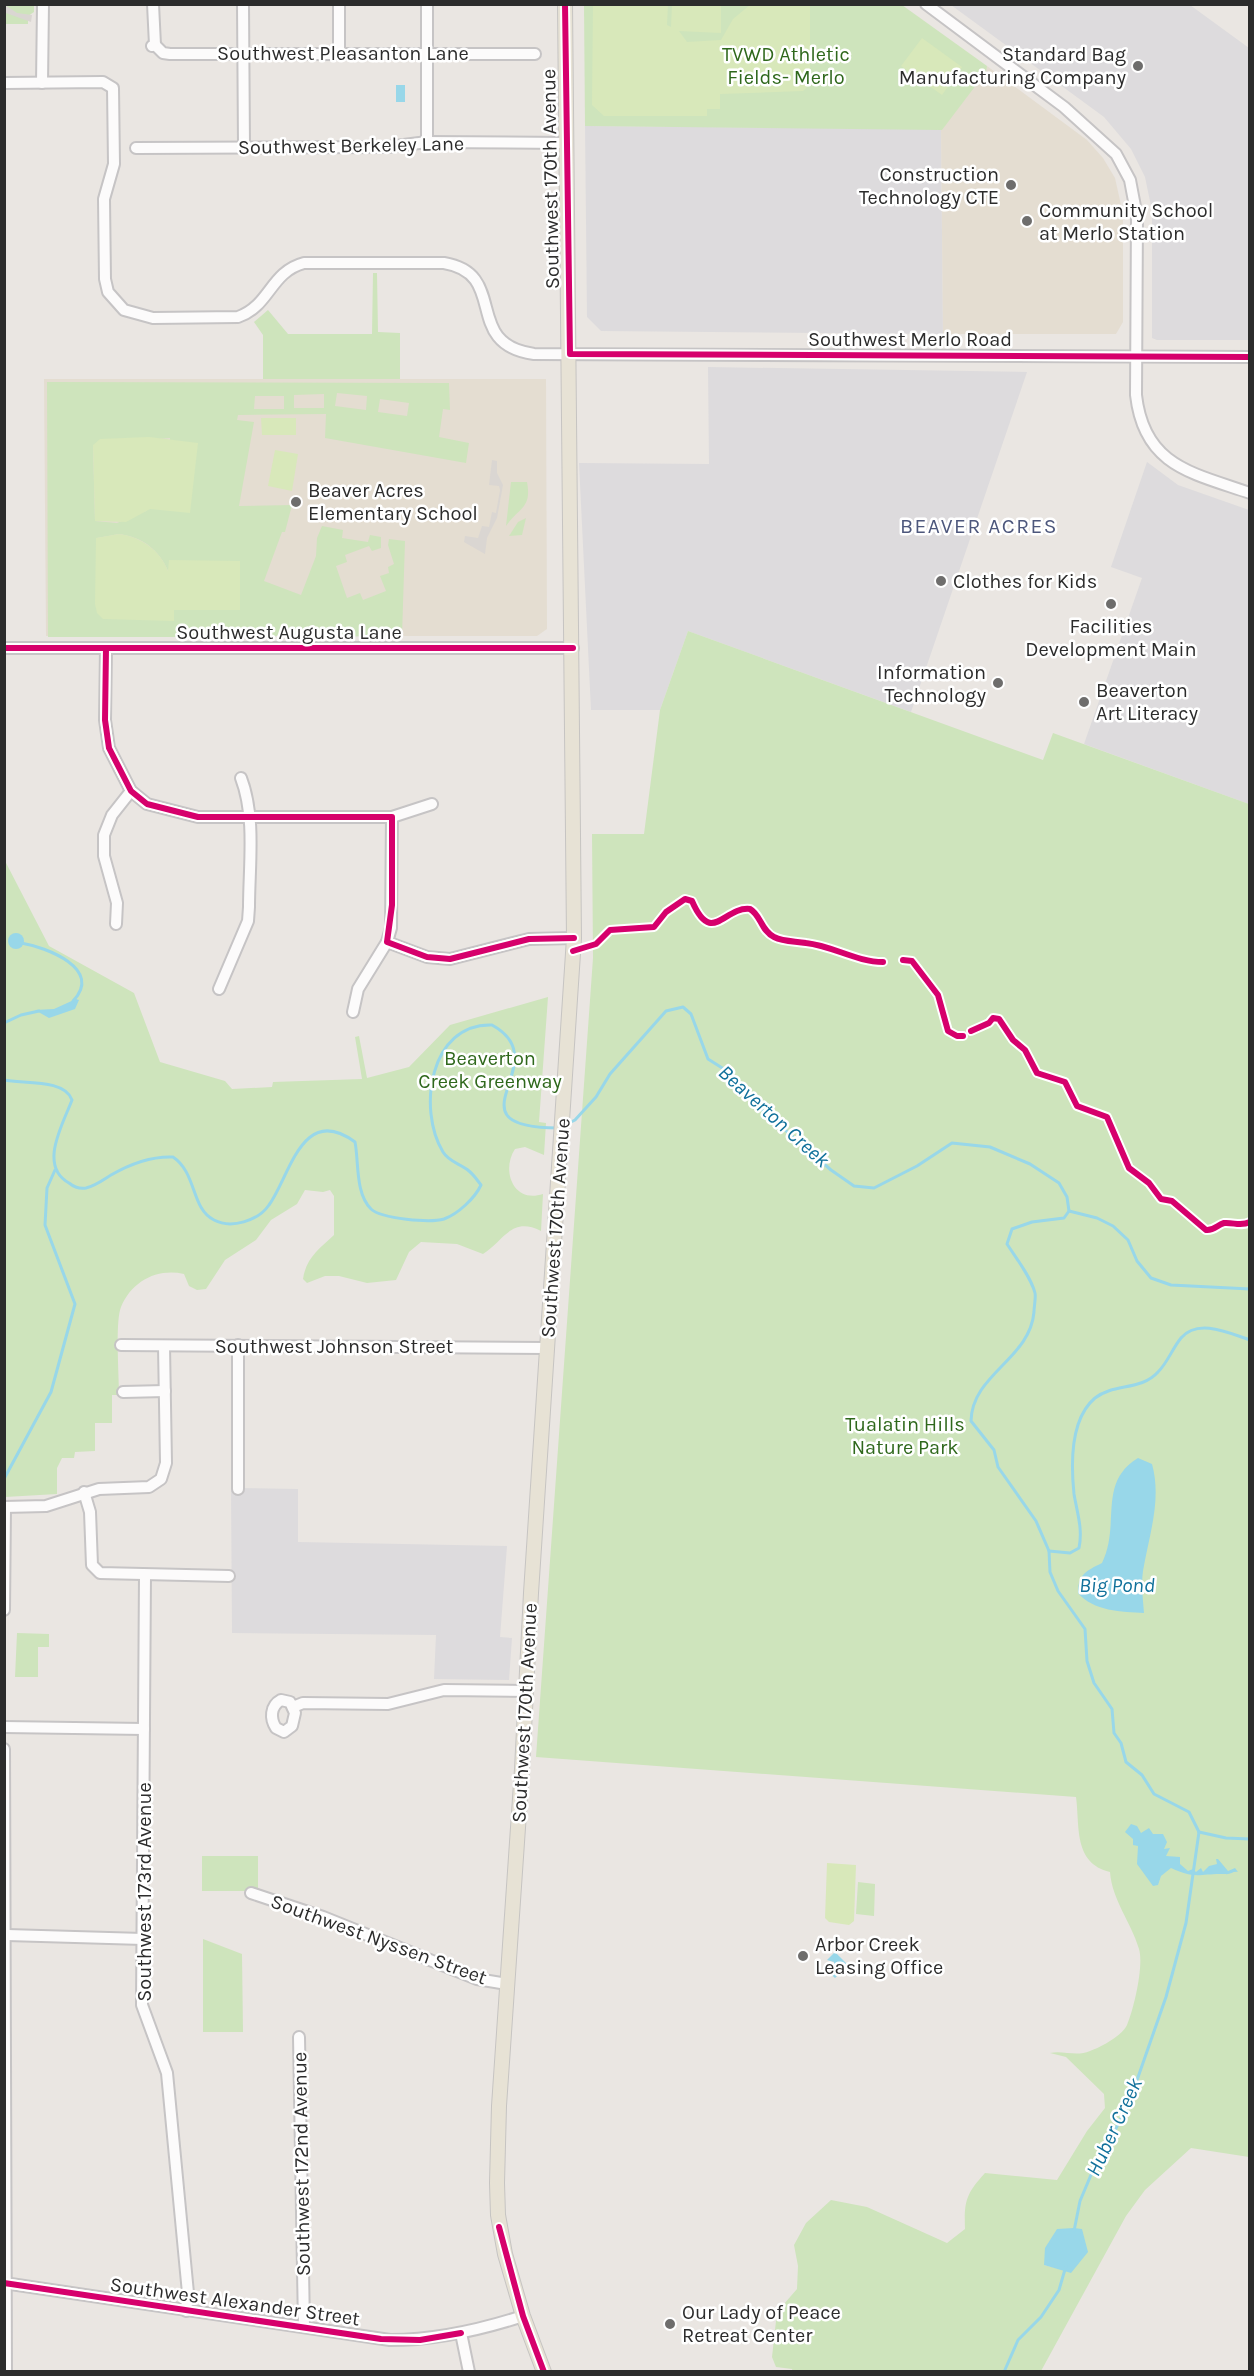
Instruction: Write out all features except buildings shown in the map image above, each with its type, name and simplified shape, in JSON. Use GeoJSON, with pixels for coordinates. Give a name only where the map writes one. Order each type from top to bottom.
{"type":"FeatureCollection","features":[{"type":"Feature","properties":{"kind":"main road","name":"Southwest 170th Avenue"},"geometry":{"type":"LineString","coordinates":[[544,2372],[523,2316],[505,2253],[497,2202],[498,2128],[574,938],[565,4]]}},
{"type":"Feature","properties":{"kind":"street"},"geometry":{"type":"LineString","coordinates":[[4,83],[42,83],[43,4]]}},
{"type":"Feature","properties":{"kind":"street","name":"Southwest Pleasanton Lane"},"geometry":{"type":"LineString","coordinates":[[153,4],[153,46],[166,54],[427,52],[535,54]]}},
{"type":"Feature","properties":{"kind":"street"},"geometry":{"type":"LineString","coordinates":[[243,4],[244,147]]}},
{"type":"Feature","properties":{"kind":"street"},"geometry":{"type":"LineString","coordinates":[[339,4],[339,54]]}},
{"type":"Feature","properties":{"kind":"street"},"geometry":{"type":"LineString","coordinates":[[427,4],[427,142]]}},
{"type":"Feature","properties":{"kind":"street"},"geometry":{"type":"LineString","coordinates":[[926,4],[1064,106],[1116,154],[1130,180],[1137,217],[1137,406],[1147,435],[1155,449],[1177,468],[1250,493]]}},
{"type":"Feature","properties":{"kind":"street","name":"Southwest Merlo Road"},"geometry":{"type":"LineString","coordinates":[[42,83],[103,82],[113,88],[114,164],[104,199],[105,279],[108,292],[124,310],[153,318],[238,317],[247,314],[262,302],[281,274],[290,267],[304,263],[444,263],[465,269],[475,277],[482,288],[490,324],[502,343],[520,352],[1250,357]]}},
{"type":"Feature","properties":{"kind":"street","name":"Southwest Berkeley Lane"},"geometry":{"type":"LineString","coordinates":[[136,148],[388,147],[427,142],[566,143]]}},
{"type":"Feature","properties":{"kind":"street","name":"Southwest Augusta Lane"},"geometry":{"type":"LineString","coordinates":[[4,648],[573,648]]}},
{"type":"Feature","properties":{"kind":"street"},"geometry":{"type":"LineString","coordinates":[[106,648],[105,720],[109,748],[131,791],[147,804],[170,812],[198,817],[392,817],[432,804]]}},
{"type":"Feature","properties":{"kind":"street"},"geometry":{"type":"LineString","coordinates":[[219,989],[248,921],[249,816],[247,794],[241,778]]}},
{"type":"Feature","properties":{"kind":"street"},"geometry":{"type":"LineString","coordinates":[[116,924],[117,903],[105,856],[104,835],[112,815],[131,791]]}},
{"type":"Feature","properties":{"kind":"street"},"geometry":{"type":"LineString","coordinates":[[353,1012],[358,989],[387,942],[392,905],[392,817]]}},
{"type":"Feature","properties":{"kind":"street"},"geometry":{"type":"LineString","coordinates":[[387,942],[427,957],[450,959],[529,939],[574,938]]}},
{"type":"Feature","properties":{"kind":"street","name":"Southwest Johnson Street"},"geometry":{"type":"LineString","coordinates":[[121,1345],[547,1348]]}},
{"type":"Feature","properties":{"kind":"street"},"geometry":{"type":"LineString","coordinates":[[238,1345],[238,1489]]}},
{"type":"Feature","properties":{"kind":"street"},"geometry":{"type":"LineString","coordinates":[[4,1610],[5,1507],[46,1506],[84,1492],[149,1487],[161,1479],[166,1463],[164,1346]]}},
{"type":"Feature","properties":{"kind":"street"},"geometry":{"type":"LineString","coordinates":[[123,1392],[165,1391]]}},
{"type":"Feature","properties":{"kind":"street"},"geometry":{"type":"LineString","coordinates":[[84,1492],[90,1512],[92,1560],[95,1570],[107,1575],[229,1576]]}},
{"type":"Feature","properties":{"kind":"street","name":"Southwest 173rd Avenue"},"geometry":{"type":"LineString","coordinates":[[145,1575],[142,2005],[167,2073],[188,2293],[186,2311]]}},
{"type":"Feature","properties":{"kind":"street"},"geometry":{"type":"LineString","coordinates":[[293,1707],[303,1702],[388,1704],[444,1690],[526,1691]]}},
{"type":"Feature","properties":{"kind":"street"},"geometry":{"type":"LineString","coordinates":[[4,1727],[144,1729]]}},
{"type":"Feature","properties":{"kind":"street"},"geometry":{"type":"LineString","coordinates":[[4,1749],[7,1935],[6,2372]]}},
{"type":"Feature","properties":{"kind":"street","name":"Southwest Nyssen Street"},"geometry":{"type":"LineString","coordinates":[[251,1893],[323,1917],[477,1979],[507,1984]]}},
{"type":"Feature","properties":{"kind":"street"},"geometry":{"type":"LineString","coordinates":[[7,1935],[143,1939]]}},
{"type":"Feature","properties":{"kind":"street","name":"Southwest 172nd Avenue"},"geometry":{"type":"LineString","coordinates":[[299,2037],[303,2327]]}},
{"type":"Feature","properties":{"kind":"street","name":"Southwest Alexander Street"},"geometry":{"type":"LineString","coordinates":[[6,2283],[390,2340],[420,2340],[461,2333],[523,2316]]}},
{"type":"Feature","properties":{"kind":"street"},"geometry":{"type":"LineString","coordinates":[[461,2333],[469,2372]]}},
{"type":"Feature","properties":{"kind":"shaded area"},"geometry":{"type":"Polygon","coordinates":[[[5,5],[17,13],[32,15],[31,22],[6,13],[5,5]]]}},
{"type":"Feature","properties":{"kind":"shaded area"},"geometry":{"type":"Polygon","coordinates":[[[951,5],[1190,5],[1249,48],[1249,340],[1157,340],[1152,338],[1152,211],[1145,177],[1131,149],[1104,117],[951,5]]]}},
{"type":"Feature","properties":{"kind":"shaded area"},"geometry":{"type":"Polygon","coordinates":[[[987,66],[1087,140],[1103,158],[1115,178],[1123,214],[1123,322],[1116,334],[943,334],[941,129],[987,66]]]}},
{"type":"Feature","properties":{"kind":"shaded area"},"geometry":{"type":"Polygon","coordinates":[[[585,126],[941,129],[943,334],[601,331],[587,317],[585,126]]]}},
{"type":"Feature","properties":{"kind":"shaded area"},"geometry":{"type":"Polygon","coordinates":[[[708,367],[1027,372],[911,712],[688,631],[660,710],[591,710],[579,463],[709,464],[708,367]]]}},
{"type":"Feature","properties":{"kind":"shaded area","name":"Beaver Acres Elementary School"},"geometry":{"type":"Polygon","coordinates":[[[44,379],[546,379],[547,629],[537,636],[46,636],[44,379]]]}},
{"type":"Feature","properties":{"kind":"shaded area"},"geometry":{"type":"Polygon","coordinates":[[[492,460],[497,461],[497,473],[503,485],[497,518],[487,538],[485,554],[464,542],[465,536],[478,538],[482,526],[489,527],[492,512],[496,513],[500,490],[499,486],[489,485],[492,460]]]}},
{"type":"Feature","properties":{"kind":"shaded area"},"geometry":{"type":"Polygon","coordinates":[[[1147,462],[1178,485],[1249,510],[1249,804],[1084,744],[1142,578],[1111,567],[1147,462]]]}},
{"type":"Feature","properties":{"kind":"shaded area"},"geometry":{"type":"Polygon","coordinates":[[[231,1488],[298,1489],[298,1542],[507,1546],[500,1637],[512,1638],[509,1680],[434,1679],[436,1635],[232,1633],[231,1488]]]}},
{"type":"Feature","properties":{"kind":"green space"},"geometry":{"type":"Polygon","coordinates":[[[4,5],[34,5],[34,12],[28,16],[28,24],[5,24],[4,5]]]}},
{"type":"Feature","properties":{"kind":"green space","name":"TVWD Athletic Fields- Merlo"},"geometry":{"type":"Polygon","coordinates":[[[584,5],[902,5],[987,66],[986,72],[942,130],[585,126],[584,5]]]}},
{"type":"Feature","properties":{"kind":"green space"},"geometry":{"type":"Polygon","coordinates":[[[593,5],[668,5],[667,25],[671,27],[672,5],[721,5],[721,33],[679,31],[687,42],[721,40],[733,19],[750,5],[810,5],[810,84],[803,91],[720,94],[720,109],[707,109],[707,116],[604,116],[592,105],[593,5]]]}},
{"type":"Feature","properties":{"kind":"green space"},"geometry":{"type":"Polygon","coordinates":[[[922,38],[962,67],[942,95],[901,66],[922,38]]]}},
{"type":"Feature","properties":{"kind":"green space"},"geometry":{"type":"Polygon","coordinates":[[[373,273],[377,273],[378,332],[400,333],[400,379],[263,379],[263,335],[254,322],[268,310],[288,334],[372,334],[373,273]]]}},
{"type":"Feature","properties":{"kind":"green space"},"geometry":{"type":"Polygon","coordinates":[[[47,382],[449,383],[450,410],[443,409],[439,437],[469,443],[466,463],[325,438],[326,414],[238,415],[237,420],[254,422],[239,506],[292,505],[285,532],[282,532],[264,581],[301,595],[316,556],[317,538],[322,526],[343,530],[342,538],[368,542],[370,535],[381,537],[381,548],[372,551],[369,546],[345,555],[347,562],[336,566],[347,598],[360,593],[363,600],[386,591],[380,576],[389,573],[388,567],[394,564],[388,545],[389,539],[405,541],[402,636],[297,637],[283,633],[274,637],[48,637],[47,382]],[[337,393],[335,406],[366,410],[367,396],[337,393]],[[324,394],[294,395],[294,408],[324,408],[324,394]],[[255,396],[254,409],[284,409],[284,396],[255,396]],[[380,399],[378,412],[407,416],[409,403],[380,399]],[[170,438],[93,445],[95,521],[117,523],[146,511],[170,449],[170,438]],[[119,534],[97,538],[97,613],[170,576],[167,567],[151,547],[136,538],[119,534]]]}},
{"type":"Feature","properties":{"kind":"green space"},"geometry":{"type":"Polygon","coordinates":[[[261,418],[296,418],[296,435],[262,435],[261,418]]]}},
{"type":"Feature","properties":{"kind":"green space"},"geometry":{"type":"Polygon","coordinates":[[[149,437],[198,443],[190,513],[150,509],[126,522],[95,521],[93,445],[100,439],[149,437]]]}},
{"type":"Feature","properties":{"kind":"green space"},"geometry":{"type":"Polygon","coordinates":[[[275,450],[298,454],[292,491],[268,486],[275,450]]]}},
{"type":"Feature","properties":{"kind":"green space"},"geometry":{"type":"Polygon","coordinates":[[[511,482],[527,482],[528,498],[506,526],[511,482]]]}},
{"type":"Feature","properties":{"kind":"green space"},"geometry":{"type":"Polygon","coordinates":[[[526,518],[522,535],[509,536],[518,522],[526,518]]]}},
{"type":"Feature","properties":{"kind":"green space"},"geometry":{"type":"Polygon","coordinates":[[[119,534],[135,538],[149,546],[160,557],[168,571],[169,560],[240,561],[240,610],[174,610],[174,621],[103,619],[97,613],[95,604],[96,538],[119,534]]]}},
{"type":"Feature","properties":{"kind":"green space","name":"Tualatin Hills Nature Park"},"geometry":{"type":"Polygon","coordinates":[[[688,631],[1043,760],[1053,733],[1249,804],[1249,2157],[1191,2148],[1145,2190],[1126,2216],[1041,2371],[793,2372],[792,2369],[776,2367],[772,2357],[777,2312],[797,2289],[798,2266],[794,2245],[806,2223],[831,2200],[867,2207],[947,2243],[965,2229],[968,2198],[985,2173],[1057,2180],[1087,2131],[1105,2108],[1104,2094],[1066,2057],[1050,2053],[1085,2053],[1105,2044],[1121,2033],[1130,2018],[1139,1976],[1139,1949],[1114,1892],[1110,1872],[1090,1861],[1084,1852],[1079,1831],[1076,1797],[536,1757],[593,958],[592,834],[644,834],[660,710],[688,631]],[[1074,2228],[1044,2265],[1072,2272],[1074,2228]]]}},
{"type":"Feature","properties":{"kind":"green space","name":"Beaverton Creek Greenway"},"geometry":{"type":"Polygon","coordinates":[[[4,859],[49,946],[134,993],[160,1062],[225,1081],[232,1089],[272,1087],[273,1082],[362,1079],[355,1037],[359,1036],[367,1078],[409,1067],[450,1025],[548,997],[539,1122],[546,1123],[544,1155],[525,1147],[515,1149],[509,1166],[512,1183],[517,1190],[533,1196],[543,1194],[541,1231],[531,1227],[515,1228],[483,1254],[457,1244],[421,1242],[409,1252],[396,1280],[367,1283],[339,1276],[325,1276],[307,1283],[303,1279],[307,1265],[318,1250],[334,1235],[334,1196],[330,1190],[323,1192],[305,1190],[297,1204],[271,1220],[256,1240],[225,1260],[206,1289],[197,1290],[189,1286],[184,1274],[164,1273],[146,1278],[132,1290],[119,1314],[119,1395],[112,1395],[112,1423],[95,1423],[95,1451],[75,1452],[74,1458],[62,1458],[57,1468],[57,1494],[5,1497],[4,859]]]}},
{"type":"Feature","properties":{"kind":"green space"},"geometry":{"type":"Polygon","coordinates":[[[17,1633],[49,1634],[49,1647],[38,1647],[38,1677],[15,1677],[17,1633]]]}},
{"type":"Feature","properties":{"kind":"green space"},"geometry":{"type":"Polygon","coordinates":[[[202,1856],[258,1856],[258,1891],[202,1891],[202,1856]]]}},
{"type":"Feature","properties":{"kind":"green space"},"geometry":{"type":"Polygon","coordinates":[[[827,1863],[856,1865],[854,1921],[849,1925],[829,1922],[825,1918],[827,1863]]]}},
{"type":"Feature","properties":{"kind":"green space"},"geometry":{"type":"Polygon","coordinates":[[[858,1882],[875,1884],[874,1916],[856,1914],[858,1882]]]}},
{"type":"Feature","properties":{"kind":"green space"},"geometry":{"type":"Polygon","coordinates":[[[203,1939],[242,1954],[243,2032],[203,2032],[203,1939]]]}},
{"type":"Feature","properties":{"kind":"water"},"geometry":{"type":"Polygon","coordinates":[[[396,85],[405,85],[405,102],[396,102],[396,85]]]}},
{"type":"Feature","properties":{"kind":"water"},"geometry":{"type":"Polygon","coordinates":[[[16,933],[24,941],[16,949],[8,941],[16,933]]]}},
{"type":"Feature","properties":{"kind":"water"},"geometry":{"type":"Polygon","coordinates":[[[76,999],[79,1000],[75,1009],[49,1018],[35,1010],[54,1009],[76,999]]]}},
{"type":"Feature","properties":{"kind":"water","name":"Big Pond"},"geometry":{"type":"Polygon","coordinates":[[[1138,1458],[1152,1464],[1156,1491],[1154,1518],[1142,1576],[1144,1613],[1100,1607],[1084,1599],[1078,1593],[1081,1577],[1102,1563],[1110,1534],[1112,1505],[1118,1479],[1125,1468],[1138,1458]]]}},
{"type":"Feature","properties":{"kind":"water"},"geometry":{"type":"Polygon","coordinates":[[[1131,1824],[1137,1826],[1141,1833],[1149,1828],[1153,1834],[1163,1834],[1167,1842],[1164,1849],[1170,1848],[1166,1856],[1180,1857],[1180,1864],[1188,1871],[1193,1869],[1196,1872],[1201,1868],[1203,1872],[1209,1866],[1217,1864],[1216,1859],[1218,1859],[1228,1871],[1235,1868],[1238,1872],[1193,1875],[1171,1868],[1161,1876],[1158,1885],[1153,1886],[1137,1864],[1138,1846],[1133,1845],[1133,1839],[1125,1832],[1131,1824]]]}},
{"type":"Feature","properties":{"kind":"water"},"geometry":{"type":"Polygon","coordinates":[[[835,1952],[848,1965],[835,1978],[826,1970],[834,1966],[834,1962],[827,1960],[835,1952]]]}},
{"type":"Feature","properties":{"kind":"water"},"geometry":{"type":"Polygon","coordinates":[[[1057,2229],[1082,2229],[1088,2252],[1071,2273],[1044,2265],[1045,2248],[1057,2229]]]}},
{"type":"Feature","properties":{"kind":"waterway","name":"Beaverton Creek"},"geometry":{"type":"LineString","coordinates":[[21,943],[57,955],[77,970],[81,979],[81,989],[73,1001]]}},
{"type":"Feature","properties":{"kind":"waterway","name":"Beaverton Creek"},"geometry":{"type":"LineString","coordinates":[[567,1124],[575,1120],[596,1097],[610,1074],[666,1011],[683,1007],[691,1014],[708,1059],[727,1071],[744,1094],[831,1170],[854,1186],[874,1188],[917,1166],[952,1143],[990,1147],[1030,1164],[1059,1183],[1067,1197],[1069,1211],[1064,1218],[1032,1222],[1012,1229],[1007,1244],[1033,1287],[1034,1312],[1023,1342],[981,1391],[974,1405],[971,1421],[994,1450],[998,1467],[1036,1521],[1049,1551],[1050,1572],[1058,1591],[1085,1629],[1087,1661],[1094,1683],[1112,1709],[1114,1733],[1121,1743],[1126,1762],[1142,1775],[1154,1794],[1189,1812],[1199,1832]]}},
{"type":"Feature","properties":{"kind":"waterway","name":"Beaverton Creek"},"geometry":{"type":"LineString","coordinates":[[4,1023],[21,1015],[39,1011]]}},
{"type":"Feature","properties":{"kind":"waterway","name":"Beaverton Creek"},"geometry":{"type":"LineString","coordinates":[[4,1080],[53,1085],[68,1093],[72,1100],[59,1132],[54,1156],[55,1166],[60,1176],[75,1187],[86,1188],[118,1171],[148,1159],[173,1157],[186,1172],[201,1208],[214,1220],[228,1224],[244,1222],[264,1211],[277,1192],[300,1148],[310,1137],[322,1131],[337,1132],[355,1142],[362,1195],[371,1209],[395,1218],[428,1221],[444,1219],[460,1209],[475,1195],[481,1185],[471,1173],[448,1158],[443,1152],[435,1134],[431,1114],[431,1092],[434,1072],[442,1053],[455,1038],[471,1028],[492,1025],[510,1040],[515,1057],[504,1105],[508,1117],[525,1125],[558,1128]]}},
{"type":"Feature","properties":{"kind":"waterway"},"geometry":{"type":"LineString","coordinates":[[4,1479],[51,1392],[75,1304],[45,1225],[47,1188],[55,1170]]}},
{"type":"Feature","properties":{"kind":"waterway"},"geometry":{"type":"LineString","coordinates":[[1069,1211],[1097,1218],[1113,1226],[1128,1240],[1137,1261],[1151,1278],[1171,1285],[1250,1289]]}},
{"type":"Feature","properties":{"kind":"waterway"},"geometry":{"type":"LineString","coordinates":[[1049,1551],[1070,1553],[1079,1548],[1080,1527],[1073,1482],[1074,1443],[1081,1418],[1095,1398],[1110,1390],[1136,1385],[1151,1378],[1161,1368],[1181,1338],[1196,1329],[1214,1329],[1250,1340]]}},
{"type":"Feature","properties":{"kind":"waterway","name":"Beaverton Creek"},"geometry":{"type":"LineString","coordinates":[[1199,1832],[1226,1838],[1250,1839]]}},
{"type":"Feature","properties":{"kind":"waterway","name":"Huber Creek"},"geometry":{"type":"LineString","coordinates":[[1074,2231],[1080,2201],[1104,2144],[1114,2132],[1129,2103],[1166,1997],[1186,1923],[1199,1832]]}},
{"type":"Feature","properties":{"kind":"waterway","name":"Huber Creek"},"geometry":{"type":"LineString","coordinates":[[1004,2372],[1018,2340],[1041,2317],[1059,2290],[1066,2266]]}},
{"type":"Feature","properties":{"kind":"tram line"},"geometry":{"type":"LineString","coordinates":[[1246,4],[1250,7]]}},
{"type":"Feature","properties":{"kind":"cycle path"},"geometry":{"type":"LineString","coordinates":[[565,4],[570,354],[1250,357]]}},
{"type":"Feature","properties":{"kind":"cycle path"},"geometry":{"type":"LineString","coordinates":[[4,648],[573,648]]}},
{"type":"Feature","properties":{"kind":"cycle path"},"geometry":{"type":"LineString","coordinates":[[106,648],[105,720],[109,748],[131,791],[147,804],[198,817],[392,817],[392,905],[387,942],[427,957],[450,959],[529,939],[574,938]]}},
{"type":"Feature","properties":{"kind":"cycle path"},"geometry":{"type":"LineString","coordinates":[[573,951],[596,944],[610,930],[654,927],[666,912],[685,899],[692,901],[699,914],[712,923],[741,910],[750,909],[757,915],[766,931],[778,939],[816,945],[883,962]]}},
{"type":"Feature","properties":{"kind":"cycle path"},"geometry":{"type":"LineString","coordinates":[[903,960],[912,961],[938,995],[948,1031],[957,1036],[963,1036]]}},
{"type":"Feature","properties":{"kind":"cycle path"},"geometry":{"type":"LineString","coordinates":[[971,1031],[989,1023],[993,1018],[999,1019],[1013,1040],[1025,1050],[1037,1073],[1065,1082],[1077,1106],[1107,1117],[1129,1168],[1149,1183],[1161,1199],[1172,1201],[1206,1230],[1211,1230],[1224,1223],[1250,1222]]}},
{"type":"Feature","properties":{"kind":"cycle path"},"geometry":{"type":"LineString","coordinates":[[499,2227],[523,2316],[544,2372]]}},
{"type":"Feature","properties":{"kind":"cycle path"},"geometry":{"type":"LineString","coordinates":[[4,2283],[381,2339],[420,2340],[461,2333]]}},
{"type":"Feature","properties":{"kind":"place","name":"Standard Bag Manufacturing Company"},"geometry":{"type":"Point","coordinates":[1138,66]}},
{"type":"Feature","properties":{"kind":"place","name":"Construction Technology CTE"},"geometry":{"type":"Point","coordinates":[1011,185]}},
{"type":"Feature","properties":{"kind":"place","name":"Community School at Merlo Station"},"geometry":{"type":"Point","coordinates":[1027,221]}},
{"type":"Feature","properties":{"kind":"place","name":"Beaver Acres Elementary School"},"geometry":{"type":"Point","coordinates":[296,502]}},
{"type":"Feature","properties":{"kind":"place","name":"Clothes for Kids"},"geometry":{"type":"Point","coordinates":[941,581]}},
{"type":"Feature","properties":{"kind":"place","name":"Facilities Development Main"},"geometry":{"type":"Point","coordinates":[1111,604]}},
{"type":"Feature","properties":{"kind":"place","name":"Information Technology"},"geometry":{"type":"Point","coordinates":[998,683]}},
{"type":"Feature","properties":{"kind":"place","name":"Beaverton Art Literacy"},"geometry":{"type":"Point","coordinates":[1084,702]}},
{"type":"Feature","properties":{"kind":"place","name":"Arbor Creek Leasing Office"},"geometry":{"type":"Point","coordinates":[803,1956]}},
{"type":"Feature","properties":{"kind":"place","name":"Our Lady of Peace Retreat Center"},"geometry":{"type":"Point","coordinates":[670,2324]}},
{"type":"Feature","properties":{"kind":"district","name":"BEAVER ACRES"},"geometry":{"type":"Point","coordinates":[979,526]}}]}
